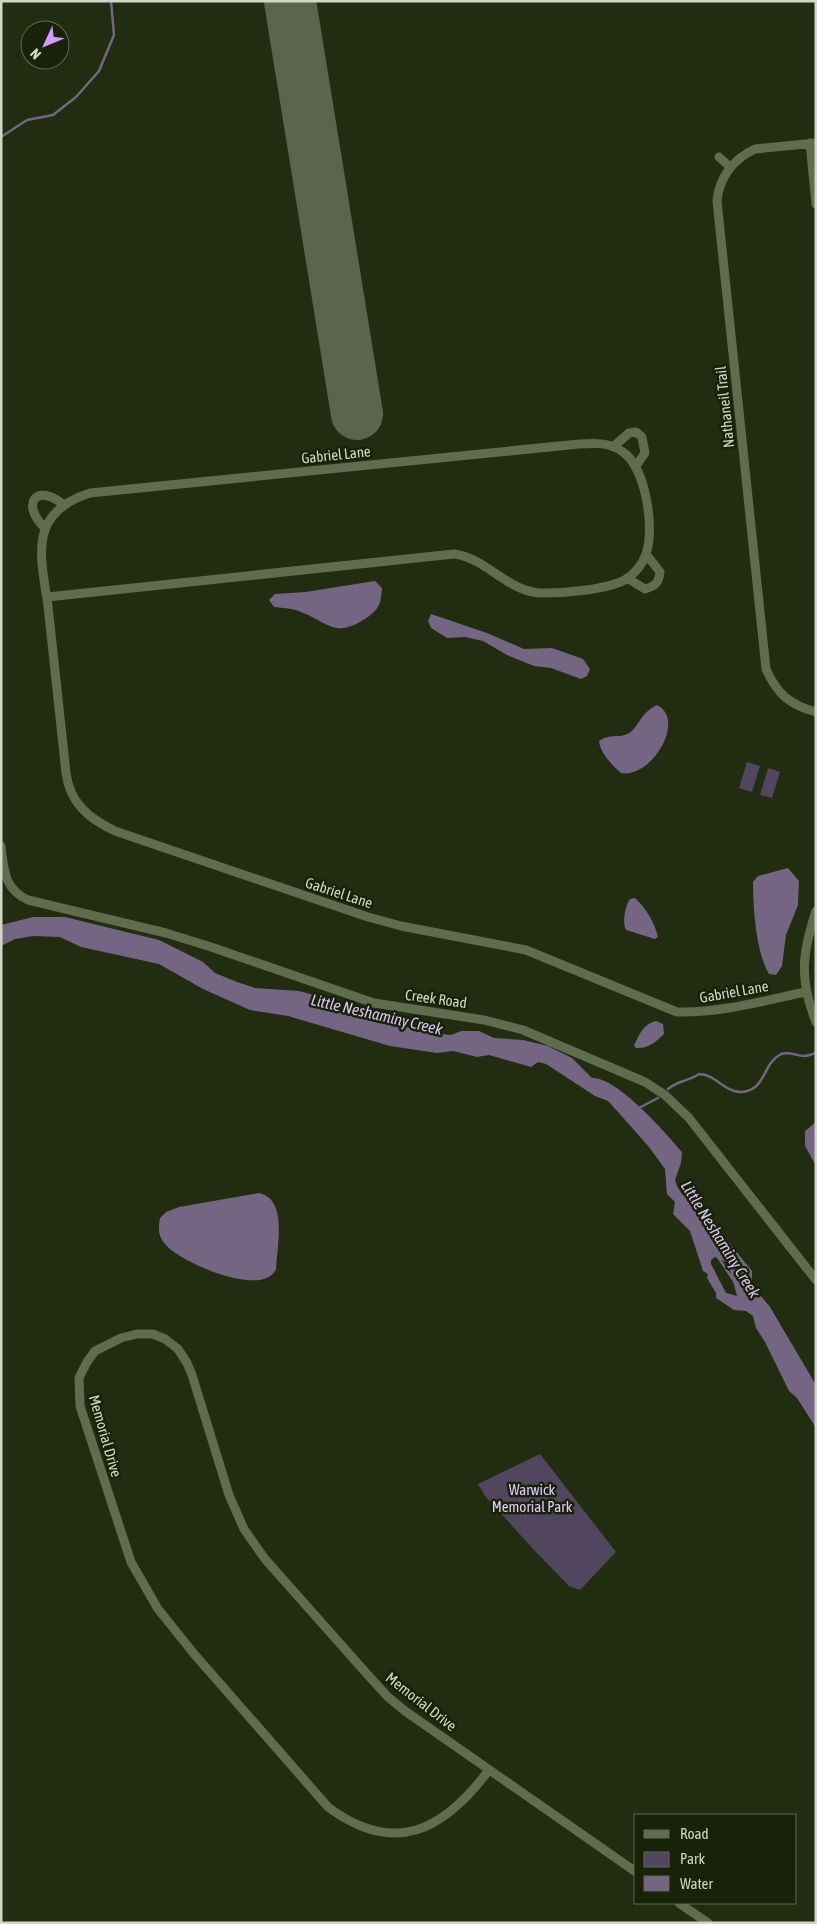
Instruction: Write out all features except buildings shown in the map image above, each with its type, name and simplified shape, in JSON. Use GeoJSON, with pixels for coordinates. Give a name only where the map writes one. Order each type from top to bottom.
{"type":"FeatureCollection","features":[{"type":"Feature","properties":{"kind":"street","name":"Nathaneil Trail"},"geometry":{"type":"LineString","coordinates":[[813,143],[755,149],[730,167],[721,182],[717,201],[766,669],[773,684],[788,702],[816,712]]}},
{"type":"Feature","properties":{"kind":"street"},"geometry":{"type":"LineString","coordinates":[[813,143],[816,204]]}},
{"type":"Feature","properties":{"kind":"street"},"geometry":{"type":"LineString","coordinates":[[718,157],[730,167]]}},
{"type":"Feature","properties":{"kind":"street"},"geometry":{"type":"LineString","coordinates":[[47,597],[454,554],[471,558],[519,588],[531,592],[543,593],[600,588],[628,578],[636,570],[646,554],[649,538],[646,493],[642,479],[636,466],[622,451],[613,447],[629,433],[636,432],[642,437],[645,454],[636,466]]}},
{"type":"Feature","properties":{"kind":"street","name":"Gabriel Lane"},"geometry":{"type":"LineString","coordinates":[[613,447],[602,444],[579,444],[90,493],[77,497],[64,505],[45,528],[42,539],[68,786],[80,806],[94,821],[124,834],[368,917],[401,926],[526,950],[677,1012],[697,1013],[721,1010],[805,992]]}},
{"type":"Feature","properties":{"kind":"street"},"geometry":{"type":"LineString","coordinates":[[45,528],[33,514],[32,504],[35,498],[41,494],[48,494],[64,505]]}},
{"type":"Feature","properties":{"kind":"street"},"geometry":{"type":"LineString","coordinates":[[628,578],[645,589],[654,587],[659,580],[660,572],[646,554]]}},
{"type":"Feature","properties":{"kind":"street","name":"Creek Road"},"geometry":{"type":"LineString","coordinates":[[1,846],[7,882],[18,895],[28,900],[166,933],[374,1003],[484,1020],[517,1028],[645,1082],[665,1095],[690,1118],[816,1280]]}},
{"type":"Feature","properties":{"kind":"street"},"geometry":{"type":"LineString","coordinates":[[816,911],[806,948],[803,976],[805,992],[816,1022]]}},
{"type":"Feature","properties":{"kind":"street","name":"Memorial Drive"},"geometry":{"type":"LineString","coordinates":[[489,1770],[472,1793],[448,1816],[427,1827],[400,1833],[374,1831],[349,1822],[328,1807],[195,1655],[158,1609],[131,1562],[80,1406],[79,1378],[95,1350],[106,1344],[136,1334],[153,1334],[165,1339],[178,1349],[188,1363],[229,1495],[244,1529],[265,1559],[388,1697],[634,1871]]}},
{"type":"Feature","properties":{"kind":"street"},"geometry":{"type":"LineString","coordinates":[[680,1904],[708,1923]]}},
{"type":"Feature","properties":{"kind":"green space"},"geometry":{"type":"Polygon","coordinates":[[[747,762],[760,766],[752,792],[739,788],[747,762]]]}},
{"type":"Feature","properties":{"kind":"green space"},"geometry":{"type":"Polygon","coordinates":[[[768,768],[780,772],[772,798],[760,795],[768,768]]]}},
{"type":"Feature","properties":{"kind":"green space","name":"Warwick Memorial Park"},"geometry":{"type":"Polygon","coordinates":[[[540,1454],[616,1552],[580,1590],[569,1586],[534,1550],[485,1496],[478,1484],[540,1454]]]}},
{"type":"Feature","properties":{"kind":"water"},"geometry":{"type":"Polygon","coordinates":[[[375,581],[382,588],[377,608],[368,617],[348,627],[333,627],[298,611],[274,607],[269,600],[275,594],[305,592],[375,581]]]}},
{"type":"Feature","properties":{"kind":"water"},"geometry":{"type":"Polygon","coordinates":[[[431,614],[487,633],[524,649],[552,648],[583,659],[590,669],[587,676],[581,679],[551,668],[534,666],[507,655],[483,641],[465,637],[447,638],[431,628],[428,621],[431,614]]]}},
{"type":"Feature","properties":{"kind":"water"},"geometry":{"type":"Polygon","coordinates":[[[657,705],[665,712],[668,723],[667,735],[662,747],[644,767],[632,772],[621,773],[610,763],[599,741],[607,737],[622,736],[629,733],[651,708],[657,705]]]}},
{"type":"Feature","properties":{"kind":"water"},"geometry":{"type":"Polygon","coordinates":[[[788,868],[799,881],[798,905],[786,935],[782,966],[776,975],[769,974],[758,942],[753,882],[758,876],[788,868]]]}},
{"type":"Feature","properties":{"kind":"water"},"geometry":{"type":"Polygon","coordinates":[[[635,898],[643,906],[652,921],[658,937],[655,939],[626,930],[624,923],[625,910],[630,899],[635,898]]]}},
{"type":"Feature","properties":{"kind":"water"},"geometry":{"type":"Polygon","coordinates":[[[33,917],[65,917],[159,940],[203,962],[215,973],[255,988],[299,991],[328,999],[383,1021],[425,1032],[451,1035],[461,1031],[479,1031],[494,1038],[523,1040],[548,1046],[572,1058],[592,1078],[602,1080],[614,1086],[640,1107],[682,1152],[681,1163],[675,1180],[677,1186],[682,1194],[703,1211],[752,1271],[752,1285],[770,1307],[816,1385],[816,1428],[797,1398],[789,1391],[756,1328],[753,1316],[746,1311],[734,1310],[716,1298],[716,1293],[707,1278],[708,1274],[703,1271],[690,1231],[673,1214],[675,1202],[667,1194],[665,1169],[649,1147],[608,1101],[595,1096],[546,1064],[538,1062],[531,1067],[489,1055],[477,1057],[453,1051],[437,1053],[390,1046],[288,1016],[250,1010],[203,989],[159,964],[81,947],[60,937],[33,936],[15,939],[1,946],[1,925],[33,917]],[[715,1257],[711,1260],[711,1264],[726,1293],[737,1296],[728,1263],[715,1257]]]}},
{"type":"Feature","properties":{"kind":"water"},"geometry":{"type":"Polygon","coordinates":[[[656,1021],[663,1024],[664,1034],[648,1046],[636,1048],[634,1045],[642,1030],[648,1024],[656,1021]]]}},
{"type":"Feature","properties":{"kind":"water"},"geometry":{"type":"Polygon","coordinates":[[[816,1122],[816,1166],[805,1146],[805,1131],[816,1122]]]}},
{"type":"Feature","properties":{"kind":"water"},"geometry":{"type":"Polygon","coordinates":[[[259,1193],[268,1197],[274,1204],[279,1225],[276,1269],[268,1277],[256,1280],[239,1279],[203,1268],[173,1251],[161,1238],[159,1229],[160,1218],[166,1212],[179,1207],[259,1193]]]}},
{"type":"Feature","properties":{"kind":"waterway"},"geometry":{"type":"LineString","coordinates":[[1,137],[27,120],[53,115],[76,97],[99,71],[114,35],[111,1]]}},
{"type":"Feature","properties":{"kind":"waterway"},"geometry":{"type":"LineString","coordinates":[[668,1089],[699,1074],[710,1077],[730,1089],[741,1092],[755,1087],[770,1064],[781,1054],[787,1053],[804,1056],[816,1053]]}},
{"type":"Feature","properties":{"kind":"waterway"},"geometry":{"type":"LineString","coordinates":[[637,1109],[658,1098]]}},
{"type":"Feature","properties":{"kind":"waterway","name":"Little Neshaminy Creek"},"geometry":{"type":"LineString","coordinates":[[718,1257],[736,1284]]}},
{"type":"Feature","properties":{"kind":"runway"},"geometry":{"type":"LineString","coordinates":[[290,1],[357,414]]}}]}
